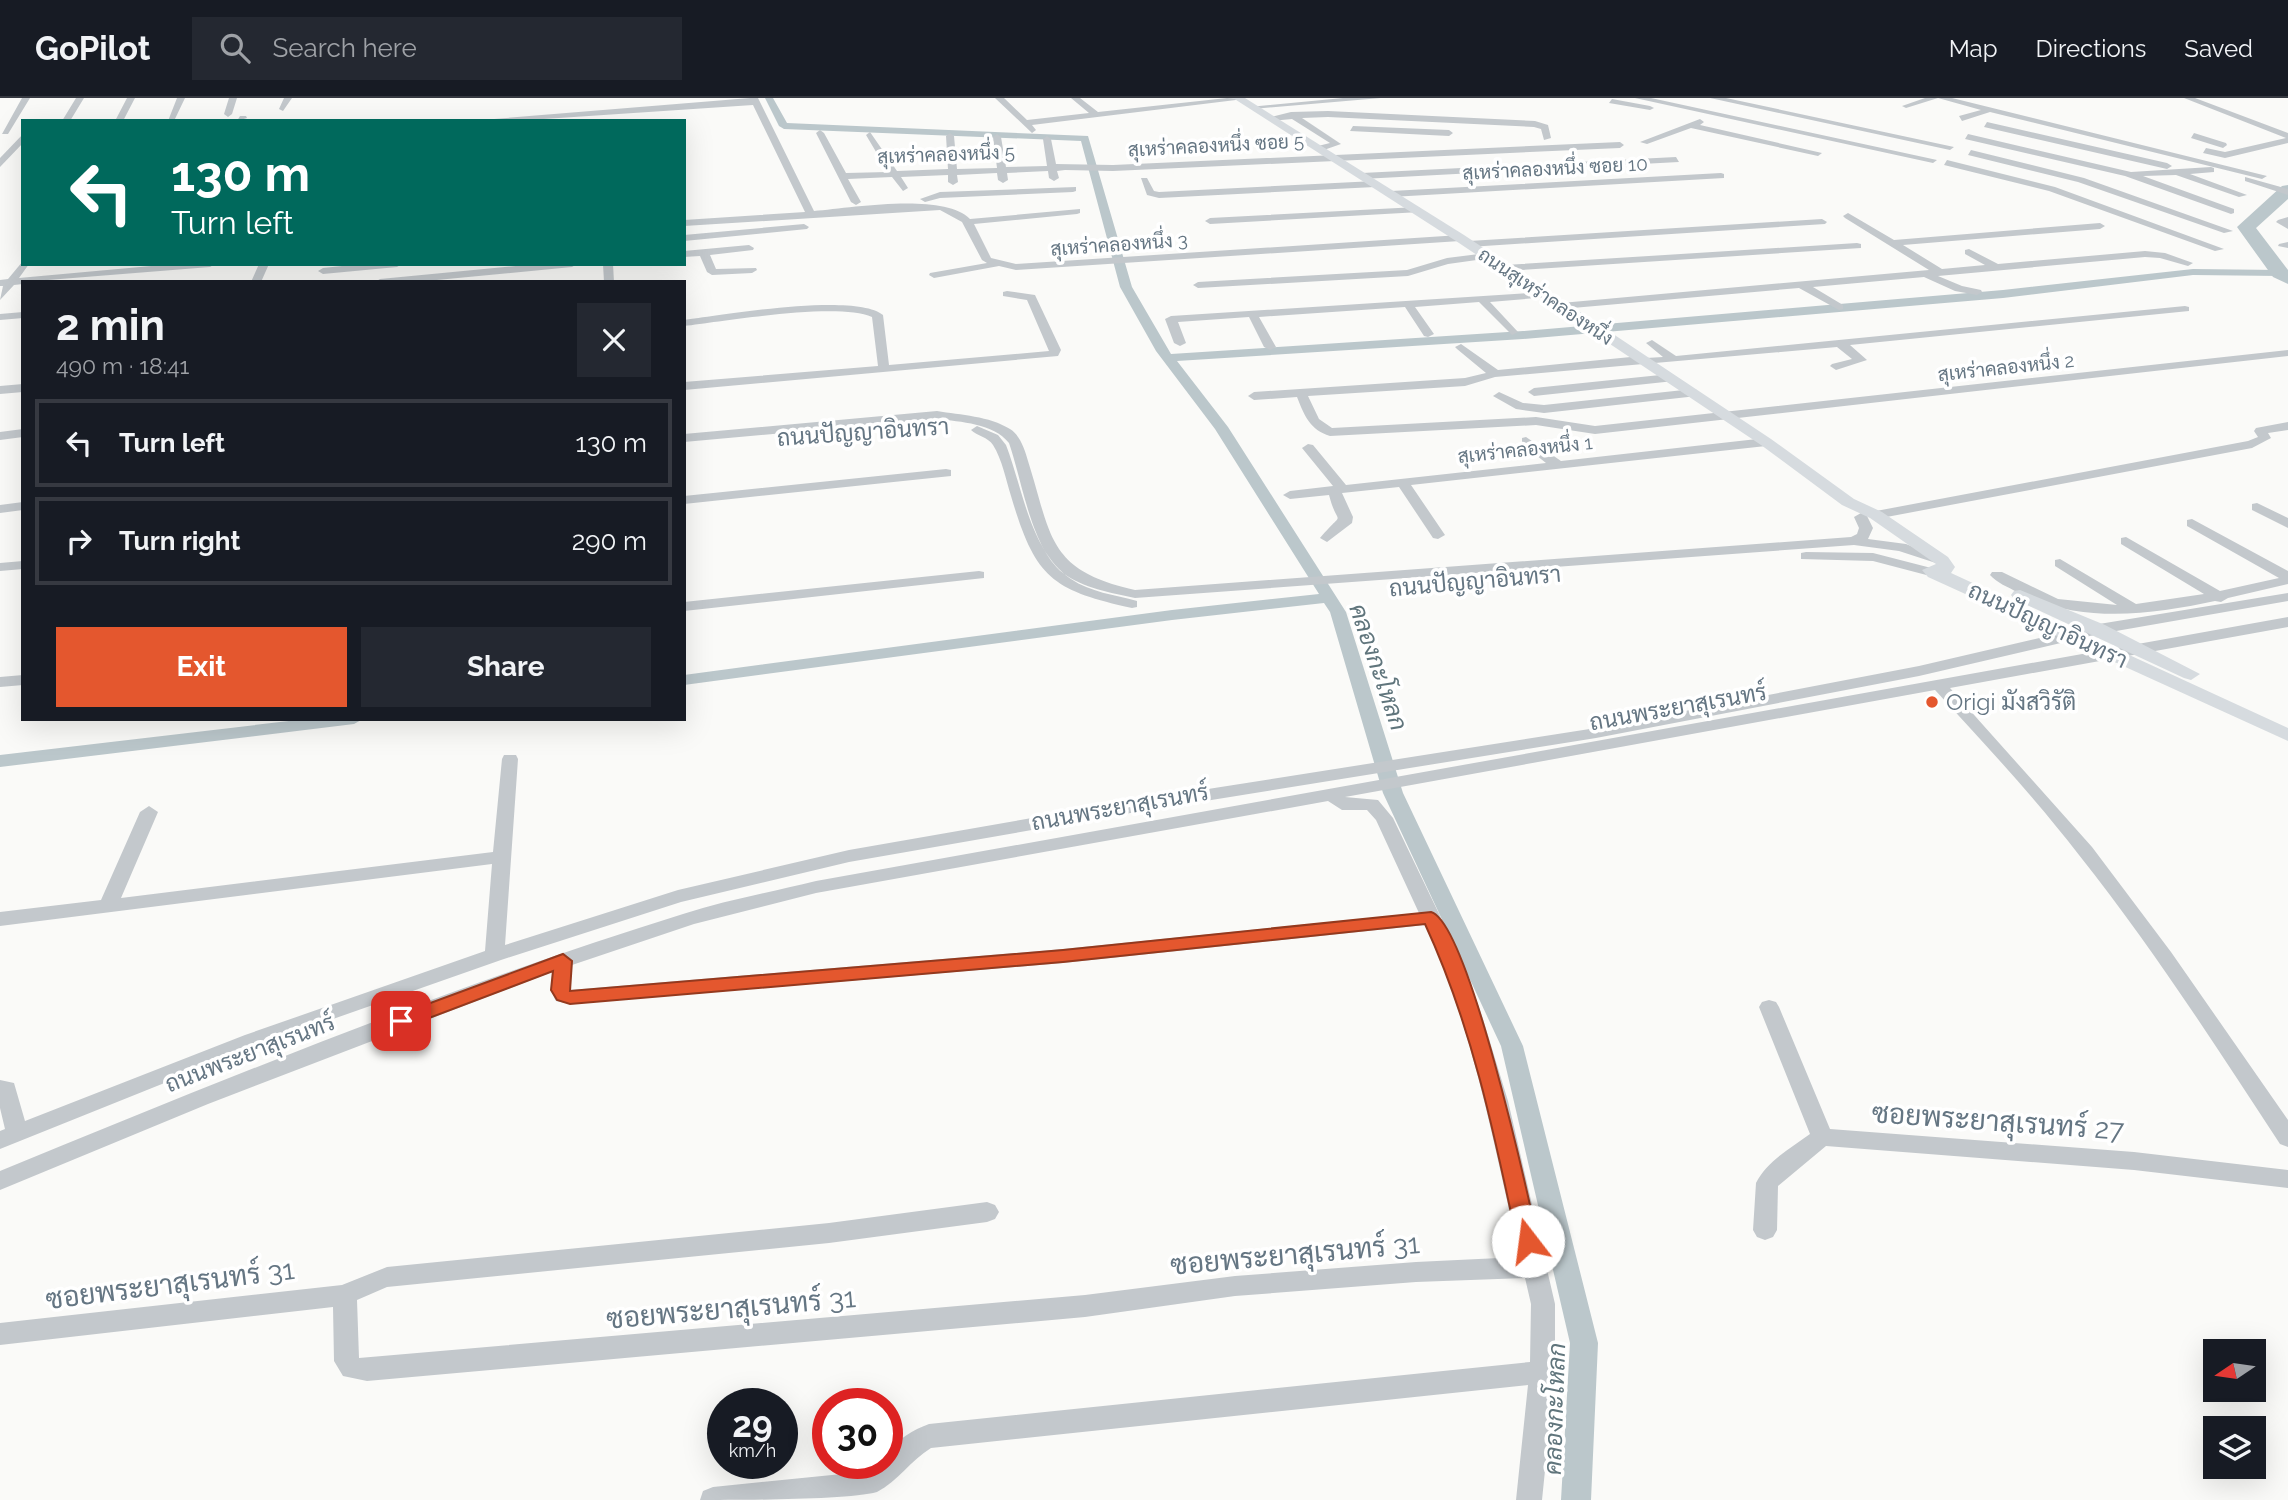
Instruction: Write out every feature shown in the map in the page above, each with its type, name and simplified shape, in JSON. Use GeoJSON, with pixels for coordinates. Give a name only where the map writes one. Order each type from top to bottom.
{"type":"FeatureCollection","features":[{"type":"Feature","properties":{"kind":"main road","name":"ถนนสุเหร่าคลองหนึ่ง"},"geometry":{"type":"LineString","coordinates":[[1239,98],[1465,241],[1644,360],[1943,567]]}},
{"type":"Feature","properties":{"kind":"main road","name":"ถนนสุเหร่าคลองหนึ่ง"},"geometry":{"type":"LineString","coordinates":[[1869,516],[1901,547],[1943,567]]}},
{"type":"Feature","properties":{"kind":"main road","name":"ถนนปัญญาอินทรา"},"geometry":{"type":"LineString","coordinates":[[1943,567],[2024,612],[2288,735]]}},
{"type":"Feature","properties":{"kind":"main road","name":"ถนนปัญญาอินทรา"},"geometry":{"type":"LineString","coordinates":[[1943,567],[2099,629],[2288,719]]}},
{"type":"Feature","properties":{"kind":"street"},"geometry":{"type":"LineString","coordinates":[[5,132],[14,108],[26,98]]}},
{"type":"Feature","properties":{"kind":"street"},"geometry":{"type":"LineString","coordinates":[[67,119],[80,98]]}},
{"type":"Feature","properties":{"kind":"street"},"geometry":{"type":"LineString","coordinates":[[120,119],[131,98]]}},
{"type":"Feature","properties":{"kind":"street"},"geometry":{"type":"LineString","coordinates":[[172,118],[181,98]]}},
{"type":"Feature","properties":{"kind":"street"},"geometry":{"type":"LineString","coordinates":[[228,114],[233,98]]}},
{"type":"Feature","properties":{"kind":"street"},"geometry":{"type":"LineString","coordinates":[[283,109],[288,98]]}},
{"type":"Feature","properties":{"kind":"street"},"geometry":{"type":"LineString","coordinates":[[999,98],[1029,127],[1096,115],[1239,98]]}},
{"type":"Feature","properties":{"kind":"street"},"geometry":{"type":"LineString","coordinates":[[1075,98],[1096,115]]}},
{"type":"Feature","properties":{"kind":"street"},"geometry":{"type":"LineString","coordinates":[[1129,101],[1176,98],[1185,105]]}},
{"type":"Feature","properties":{"kind":"street"},"geometry":{"type":"LineString","coordinates":[[1253,107],[1377,98]]}},
{"type":"Feature","properties":{"kind":"street"},"geometry":{"type":"LineString","coordinates":[[1639,98],[1929,164],[1949,147]]}},
{"type":"Feature","properties":{"kind":"street"},"geometry":{"type":"LineString","coordinates":[[1672,98],[1734,111]]}},
{"type":"Feature","properties":{"kind":"street"},"geometry":{"type":"LineString","coordinates":[[1714,98],[1949,147]]}},
{"type":"Feature","properties":{"kind":"street"},"geometry":{"type":"LineString","coordinates":[[1906,106],[1934,98]]}},
{"type":"Feature","properties":{"kind":"street"},"geometry":{"type":"LineString","coordinates":[[1941,98],[2257,178],[2288,192]]}},
{"type":"Feature","properties":{"kind":"street"},"geometry":{"type":"LineString","coordinates":[[2188,98],[2286,135]]}},
{"type":"Feature","properties":{"kind":"street"},"geometry":{"type":"LineString","coordinates":[[500,119],[755,100],[810,213]]}},
{"type":"Feature","properties":{"kind":"street"},"geometry":{"type":"LineString","coordinates":[[1129,101],[1141,110]]}},
{"type":"Feature","properties":{"kind":"street"},"geometry":{"type":"LineString","coordinates":[[1156,101],[1166,107]]}},
{"type":"Feature","properties":{"kind":"street"},"geometry":{"type":"LineString","coordinates":[[1612,101],[1706,121]]}},
{"type":"Feature","properties":{"kind":"street"},"geometry":{"type":"LineString","coordinates":[[1644,142],[1722,116],[1745,104]]}},
{"type":"Feature","properties":{"kind":"street"},"geometry":{"type":"LineString","coordinates":[[1060,112],[1088,109]]}},
{"type":"Feature","properties":{"kind":"street"},"geometry":{"type":"LineString","coordinates":[[1962,118],[1989,110]]}},
{"type":"Feature","properties":{"kind":"street"},"geometry":{"type":"LineString","coordinates":[[1271,118],[1291,115],[1391,116],[1447,119],[1495,126],[1542,125],[1547,138]]}},
{"type":"Feature","properties":{"kind":"street"},"geometry":{"type":"LineString","coordinates":[[1291,115],[1337,144],[1321,148]]}},
{"type":"Feature","properties":{"kind":"street"},"geometry":{"type":"LineString","coordinates":[[1391,116],[1399,145]]}},
{"type":"Feature","properties":{"kind":"street"},"geometry":{"type":"LineString","coordinates":[[1353,129],[1449,138],[1447,119]]}},
{"type":"Feature","properties":{"kind":"street"},"geometry":{"type":"LineString","coordinates":[[1793,139],[1825,121]]}},
{"type":"Feature","properties":{"kind":"street"},"geometry":{"type":"LineString","coordinates":[[1689,125],[1818,153]]}},
{"type":"Feature","properties":{"kind":"street"},"geometry":{"type":"LineString","coordinates":[[1987,125],[2184,170]]}},
{"type":"Feature","properties":{"kind":"street"},"geometry":{"type":"LineString","coordinates":[[1813,127],[1949,147]]}},
{"type":"Feature","properties":{"kind":"street"},"geometry":{"type":"LineString","coordinates":[[820,133],[856,202]]}},
{"type":"Feature","properties":{"kind":"street"},"geometry":{"type":"LineString","coordinates":[[870,135],[903,188]]}},
{"type":"Feature","properties":{"kind":"street"},"geometry":{"type":"LineString","coordinates":[[2183,144],[2221,155],[2286,135]]}},
{"type":"Feature","properties":{"kind":"street"},"geometry":{"type":"LineString","coordinates":[[950,136],[953,186]]}},
{"type":"Feature","properties":{"kind":"street"},"geometry":{"type":"LineString","coordinates":[[2194,136],[2240,150]]}},
{"type":"Feature","properties":{"kind":"street"},"geometry":{"type":"LineString","coordinates":[[997,137],[1006,201]]}},
{"type":"Feature","properties":{"kind":"street"},"geometry":{"type":"LineString","coordinates":[[1968,137],[2128,174],[2231,211]]}},
{"type":"Feature","properties":{"kind":"street"},"geometry":{"type":"LineString","coordinates":[[1,161],[21,139]]}},
{"type":"Feature","properties":{"kind":"street"},"geometry":{"type":"LineString","coordinates":[[1047,139],[1055,181]]}},
{"type":"Feature","properties":{"kind":"street","name":"สุเหร่าคลองหนึ่ง ซอย 5"},"geometry":{"type":"LineString","coordinates":[[1098,168],[1620,145]]}},
{"type":"Feature","properties":{"kind":"street"},"geometry":{"type":"LineString","coordinates":[[1560,148],[1599,183]]}},
{"type":"Feature","properties":{"kind":"street"},"geometry":{"type":"LineString","coordinates":[[1971,153],[2081,180],[2228,230]]}},
{"type":"Feature","properties":{"kind":"street"},"geometry":{"type":"LineString","coordinates":[[2144,155],[2257,178]]}},
{"type":"Feature","properties":{"kind":"street"},"geometry":{"type":"LineString","coordinates":[[1,161],[21,158]]}},
{"type":"Feature","properties":{"kind":"street"},"geometry":{"type":"LineString","coordinates":[[1362,176],[1676,160]]}},
{"type":"Feature","properties":{"kind":"street"},"geometry":{"type":"LineString","coordinates":[[1947,163],[2052,189],[2219,249]]}},
{"type":"Feature","properties":{"kind":"street","name":"สุเหร่าคลองหนึ่ง 5"},"geometry":{"type":"LineString","coordinates":[[843,176],[1051,167],[1098,168]]}},
{"type":"Feature","properties":{"kind":"street"},"geometry":{"type":"LineString","coordinates":[[2052,189],[2081,180],[2200,168]]}},
{"type":"Feature","properties":{"kind":"street"},"geometry":{"type":"LineString","coordinates":[[2171,171],[2242,195]]}},
{"type":"Feature","properties":{"kind":"street"},"geometry":{"type":"LineString","coordinates":[[1275,172],[1289,202]]}},
{"type":"Feature","properties":{"kind":"street","name":"สุเหร่าคลองหนึ่ง ซอย 10"},"geometry":{"type":"LineString","coordinates":[[1391,194],[1721,176]]}},
{"type":"Feature","properties":{"kind":"street"},"geometry":{"type":"LineString","coordinates":[[1144,180],[1153,194],[1218,188],[1231,191],[1281,186],[1375,184]]}},
{"type":"Feature","properties":{"kind":"street"},"geometry":{"type":"LineString","coordinates":[[967,222],[1006,201],[1042,191],[1073,189]]}},
{"type":"Feature","properties":{"kind":"street"},"geometry":{"type":"LineString","coordinates":[[1042,191],[1058,213]]}},
{"type":"Feature","properties":{"kind":"street"},"geometry":{"type":"LineString","coordinates":[[1231,191],[1239,201]]}},
{"type":"Feature","properties":{"kind":"street"},"geometry":{"type":"LineString","coordinates":[[926,206],[925,199],[932,196],[1006,201],[1058,213],[1077,211]]}},
{"type":"Feature","properties":{"kind":"street"},"geometry":{"type":"LineString","coordinates":[[686,223],[926,206],[957,210],[967,222],[987,260],[995,265]]}},
{"type":"Feature","properties":{"kind":"street"},"geometry":{"type":"LineString","coordinates":[[1210,221],[1417,210]]}},
{"type":"Feature","properties":{"kind":"street"},"geometry":{"type":"LineString","coordinates":[[1848,216],[1946,273],[1974,284],[1977,292],[1959,289],[1928,275]]}},
{"type":"Feature","properties":{"kind":"street"},"geometry":{"type":"LineString","coordinates":[[2288,219],[2281,222],[2288,226]]}},
{"type":"Feature","properties":{"kind":"street","name":"สุเหร่าคลองหนึ่ง 3"},"geometry":{"type":"LineString","coordinates":[[934,275],[995,265],[1015,272],[1123,261],[1822,222]]}},
{"type":"Feature","properties":{"kind":"street"},"geometry":{"type":"LineString","coordinates":[[1892,243],[2100,226]]}},
{"type":"Feature","properties":{"kind":"street"},"geometry":{"type":"LineString","coordinates":[[686,238],[804,227]]}},
{"type":"Feature","properties":{"kind":"street"},"geometry":{"type":"LineString","coordinates":[[2126,242],[2149,254],[2188,263]]}},
{"type":"Feature","properties":{"kind":"street"},"geometry":{"type":"LineString","coordinates":[[1505,268],[1857,246]]}},
{"type":"Feature","properties":{"kind":"street"},"geometry":{"type":"LineString","coordinates":[[686,254],[749,248]]}},
{"type":"Feature","properties":{"kind":"street"},"geometry":{"type":"LineString","coordinates":[[1969,251],[1998,268]]}},
{"type":"Feature","properties":{"kind":"street"},"geometry":{"type":"LineString","coordinates":[[704,252],[712,272],[752,270]]}},
{"type":"Feature","properties":{"kind":"street"},"geometry":{"type":"LineString","coordinates":[[1561,306],[2149,254]]}},
{"type":"Feature","properties":{"kind":"street"},"geometry":{"type":"LineString","coordinates":[[1198,285],[1408,273],[1447,261],[1487,256]]}},
{"type":"Feature","properties":{"kind":"street"},"geometry":{"type":"LineString","coordinates":[[0,297],[5,282],[22,266]]}},
{"type":"Feature","properties":{"kind":"street"},"geometry":{"type":"LineString","coordinates":[[51,280],[74,279],[143,267],[172,266]]}},
{"type":"Feature","properties":{"kind":"street"},"geometry":{"type":"LineString","coordinates":[[322,272],[378,266]]}},
{"type":"Feature","properties":{"kind":"street"},"geometry":{"type":"LineString","coordinates":[[413,280],[506,276],[561,266]]}},
{"type":"Feature","properties":{"kind":"street"},"geometry":{"type":"LineString","coordinates":[[1802,285],[1839,307]]}},
{"type":"Feature","properties":{"kind":"street"},"geometry":{"type":"LineString","coordinates":[[686,386],[1054,354],[1055,350],[1031,297],[1007,294]]}},
{"type":"Feature","properties":{"kind":"street"},"geometry":{"type":"LineString","coordinates":[[1180,343],[1171,320],[1544,295]]}},
{"type":"Feature","properties":{"kind":"street"},"geometry":{"type":"LineString","coordinates":[[1482,299],[1512,332]]}},
{"type":"Feature","properties":{"kind":"street"},"geometry":{"type":"LineString","coordinates":[[686,316],[832,302]]}},
{"type":"Feature","properties":{"kind":"street"},"geometry":{"type":"LineString","coordinates":[[1408,304],[1428,334]]}},
{"type":"Feature","properties":{"kind":"street"},"geometry":{"type":"LineString","coordinates":[[686,323],[864,308],[877,315],[884,369]]}},
{"type":"Feature","properties":{"kind":"street"},"geometry":{"type":"LineString","coordinates":[[1254,396],[1465,382],[1495,374],[2185,309]]}},
{"type":"Feature","properties":{"kind":"street"},"geometry":{"type":"LineString","coordinates":[[1252,313],[1270,347]]}},
{"type":"Feature","properties":{"kind":"street"},"geometry":{"type":"LineString","coordinates":[[0,317],[21,315]]}},
{"type":"Feature","properties":{"kind":"street"},"geometry":{"type":"LineString","coordinates":[[1836,366],[1861,360],[1838,342]]}},
{"type":"Feature","properties":{"kind":"street"},"geometry":{"type":"LineString","coordinates":[[1652,343],[1673,359]]}},
{"type":"Feature","properties":{"kind":"street"},"geometry":{"type":"LineString","coordinates":[[1461,347],[1495,374]]}},
{"type":"Feature","properties":{"kind":"street","name":"สุเหร่าคลองหนึ่ง 2"},"geometry":{"type":"LineString","coordinates":[[1300,393],[1311,419],[1322,430],[1330,432],[1536,421],[1559,422],[1584,431],[2288,353]]}},
{"type":"Feature","properties":{"kind":"street"},"geometry":{"type":"LineString","coordinates":[[1548,369],[1569,388]]}},
{"type":"Feature","properties":{"kind":"street"},"geometry":{"type":"LineString","coordinates":[[1534,392],[1670,378]]}},
{"type":"Feature","properties":{"kind":"street"},"geometry":{"type":"LineString","coordinates":[[0,382],[21,380]]}},
{"type":"Feature","properties":{"kind":"street"},"geometry":{"type":"LineString","coordinates":[[0,390],[21,388]]}},
{"type":"Feature","properties":{"kind":"street"},"geometry":{"type":"LineString","coordinates":[[1499,396],[1520,406],[1544,409],[1693,393]]}},
{"type":"Feature","properties":{"kind":"street","name":"ถนนปัญญาอินทรา"},"geometry":{"type":"LineString","coordinates":[[686,438],[937,415],[981,422],[1006,432],[1015,442],[1047,538],[1060,562],[1071,571],[1135,594],[1299,589]]}},
{"type":"Feature","properties":{"kind":"street","name":"ถนนปัญญาอินทรา"},"geometry":{"type":"LineString","coordinates":[[686,446],[940,424],[974,429],[994,438],[1000,445],[1031,541],[1044,567],[1074,588],[1136,605],[1299,589],[1824,555],[1873,557],[1943,567]]}},
{"type":"Feature","properties":{"kind":"street"},"geometry":{"type":"LineString","coordinates":[[1854,541],[1863,536],[1869,516],[2115,472],[2252,444],[2264,438],[2260,431],[2288,426]]}},
{"type":"Feature","properties":{"kind":"street"},"geometry":{"type":"LineString","coordinates":[[0,436],[21,433]]}},
{"type":"Feature","properties":{"kind":"street"},"geometry":{"type":"LineString","coordinates":[[1525,441],[1558,465]]}},
{"type":"Feature","properties":{"kind":"street","name":"สุเหร่าคลองหนึ่ง 1"},"geometry":{"type":"LineString","coordinates":[[1290,495],[1766,442]]}},
{"type":"Feature","properties":{"kind":"street"},"geometry":{"type":"LineString","coordinates":[[0,447],[21,445]]}},
{"type":"Feature","properties":{"kind":"street"},"geometry":{"type":"LineString","coordinates":[[1308,449],[1339,489],[1335,497],[1346,517],[1345,523],[1327,538]]}},
{"type":"Feature","properties":{"kind":"street"},"geometry":{"type":"LineString","coordinates":[[686,500],[946,473]]}},
{"type":"Feature","properties":{"kind":"street"},"geometry":{"type":"LineString","coordinates":[[1402,482],[1438,535]]}},
{"type":"Feature","properties":{"kind":"street"},"geometry":{"type":"LineString","coordinates":[[0,500],[21,498]]}},
{"type":"Feature","properties":{"kind":"street"},"geometry":{"type":"LineString","coordinates":[[0,509],[21,506]]}},
{"type":"Feature","properties":{"kind":"street"},"geometry":{"type":"LineString","coordinates":[[2257,507],[2288,524]]}},
{"type":"Feature","properties":{"kind":"street"},"geometry":{"type":"LineString","coordinates":[[2192,523],[2288,578]]}},
{"type":"Feature","properties":{"kind":"street","name":"ถนนปัญญาอินทรา"},"geometry":{"type":"LineString","coordinates":[[1343,586],[1854,541],[1901,547]]}},
{"type":"Feature","properties":{"kind":"street"},"geometry":{"type":"LineString","coordinates":[[2126,541],[2236,608]]}},
{"type":"Feature","properties":{"kind":"street"},"geometry":{"type":"LineString","coordinates":[[2060,563],[2134,609]]}},
{"type":"Feature","properties":{"kind":"street"},"geometry":{"type":"LineString","coordinates":[[0,567],[21,565]]}},
{"type":"Feature","properties":{"kind":"street"},"geometry":{"type":"LineString","coordinates":[[686,607],[979,575]]}},
{"type":"Feature","properties":{"kind":"street"},"geometry":{"type":"LineString","coordinates":[[1997,575],[2053,602],[2105,611],[2217,596],[2288,578]]}},
{"type":"Feature","properties":{"kind":"street","name":"ถนนพระยาสุเรนทร์"},"geometry":{"type":"LineString","coordinates":[[8,1136],[252,1040],[494,955],[678,896],[849,856],[1707,713],[2099,629],[2236,608],[2288,597]]}},
{"type":"Feature","properties":{"kind":"street"},"geometry":{"type":"LineString","coordinates":[[2024,612],[2042,643]]}},
{"type":"Feature","properties":{"kind":"street","name":"ถนนพระยาสุเรนทร์"},"geometry":{"type":"LineString","coordinates":[[0,1181],[200,1098],[563,961],[690,918],[816,887],[2288,622]]}},
{"type":"Feature","properties":{"kind":"street"},"geometry":{"type":"LineString","coordinates":[[2170,665],[2169,653],[2177,642]]}},
{"type":"Feature","properties":{"kind":"street"},"geometry":{"type":"LineString","coordinates":[[2075,659],[2146,670]]}},
{"type":"Feature","properties":{"kind":"street"},"geometry":{"type":"LineString","coordinates":[[0,682],[21,680]]}},
{"type":"Feature","properties":{"kind":"street"},"geometry":{"type":"LineString","coordinates":[[1938,684],[2034,788],[2086,852],[2195,1002],[2288,1138]]}},
{"type":"Feature","properties":{"kind":"street"},"geometry":{"type":"LineString","coordinates":[[494,955],[510,759]]}},
{"type":"Feature","properties":{"kind":"street"},"geometry":{"type":"LineString","coordinates":[[1331,794],[1342,804],[1372,804],[1380,811],[1456,970],[1497,1101],[1514,1190],[1543,1304],[1542,1372],[1529,1500]]}},
{"type":"Feature","properties":{"kind":"street"},"geometry":{"type":"LineString","coordinates":[[108,906],[149,812]]}},
{"type":"Feature","properties":{"kind":"street"},"geometry":{"type":"LineString","coordinates":[[0,919],[500,857]]}},
{"type":"Feature","properties":{"kind":"street"},"geometry":{"type":"LineString","coordinates":[[563,961],[560,990],[563,996],[570,997],[1063,956],[1431,918]]}},
{"type":"Feature","properties":{"kind":"street"},"geometry":{"type":"LineString","coordinates":[[1765,1230],[1767,1183],[1777,1171],[1822,1137],[1769,1007]]}},
{"type":"Feature","properties":{"kind":"street"},"geometry":{"type":"LineString","coordinates":[[0,1088],[6,1089],[8,1136]]}},
{"type":"Feature","properties":{"kind":"street","name":"ซอยพระยาสุเรนทร์ 27"},"geometry":{"type":"LineString","coordinates":[[1822,1137],[2133,1161],[2288,1179]]}},
{"type":"Feature","properties":{"kind":"street"},"geometry":{"type":"LineString","coordinates":[[345,1295],[370,1282],[387,1278],[828,1233],[987,1212]]}},
{"type":"Feature","properties":{"kind":"street","name":"ซอยพระยาสุเรนทร์ 31"},"geometry":{"type":"LineString","coordinates":[[0,1334],[345,1295],[347,1361],[352,1368],[367,1370],[1071,1307],[1235,1286],[1416,1272],[1534,1267]]}},
{"type":"Feature","properties":{"kind":"street"},"geometry":{"type":"LineString","coordinates":[[713,1500],[866,1484],[882,1476],[915,1441],[929,1436],[1542,1372]]}},
{"type":"Feature","properties":{"kind":"waterway","name":"คลองกะโหลก"},"geometry":{"type":"LineString","coordinates":[[769,98],[784,126],[1085,138],[1126,287],[1162,351],[1221,427],[1338,612],[1393,793],[1512,1046],[1584,1343],[1576,1500]]}},
{"type":"Feature","properties":{"kind":"waterway"},"geometry":{"type":"LineString","coordinates":[[2288,190],[2246,227],[2280,273],[2288,278]]}},
{"type":"Feature","properties":{"kind":"waterway"},"geometry":{"type":"LineString","coordinates":[[1168,358],[1523,335],[2003,294],[2193,272],[2280,273]]}},
{"type":"Feature","properties":{"kind":"waterway"},"geometry":{"type":"LineString","coordinates":[[686,680],[1172,615],[1329,598]]}},
{"type":"Feature","properties":{"kind":"waterway"},"geometry":{"type":"LineString","coordinates":[[0,761],[337,721]]}},
{"type":"Feature","properties":{"kind":"place","name":"Origi มังสวิรัติ"},"geometry":{"type":"Point","coordinates":[1932,702]}},
{"type":"Feature","properties":{"kind":"route"},"geometry":{"type":"LineString","coordinates":[[401,1021],[563,961],[560,990],[563,996],[570,997],[1063,956],[1431,918],[1456,970],[1473,1019],[1497,1101],[1514,1190],[1528,1241]]}}]}
